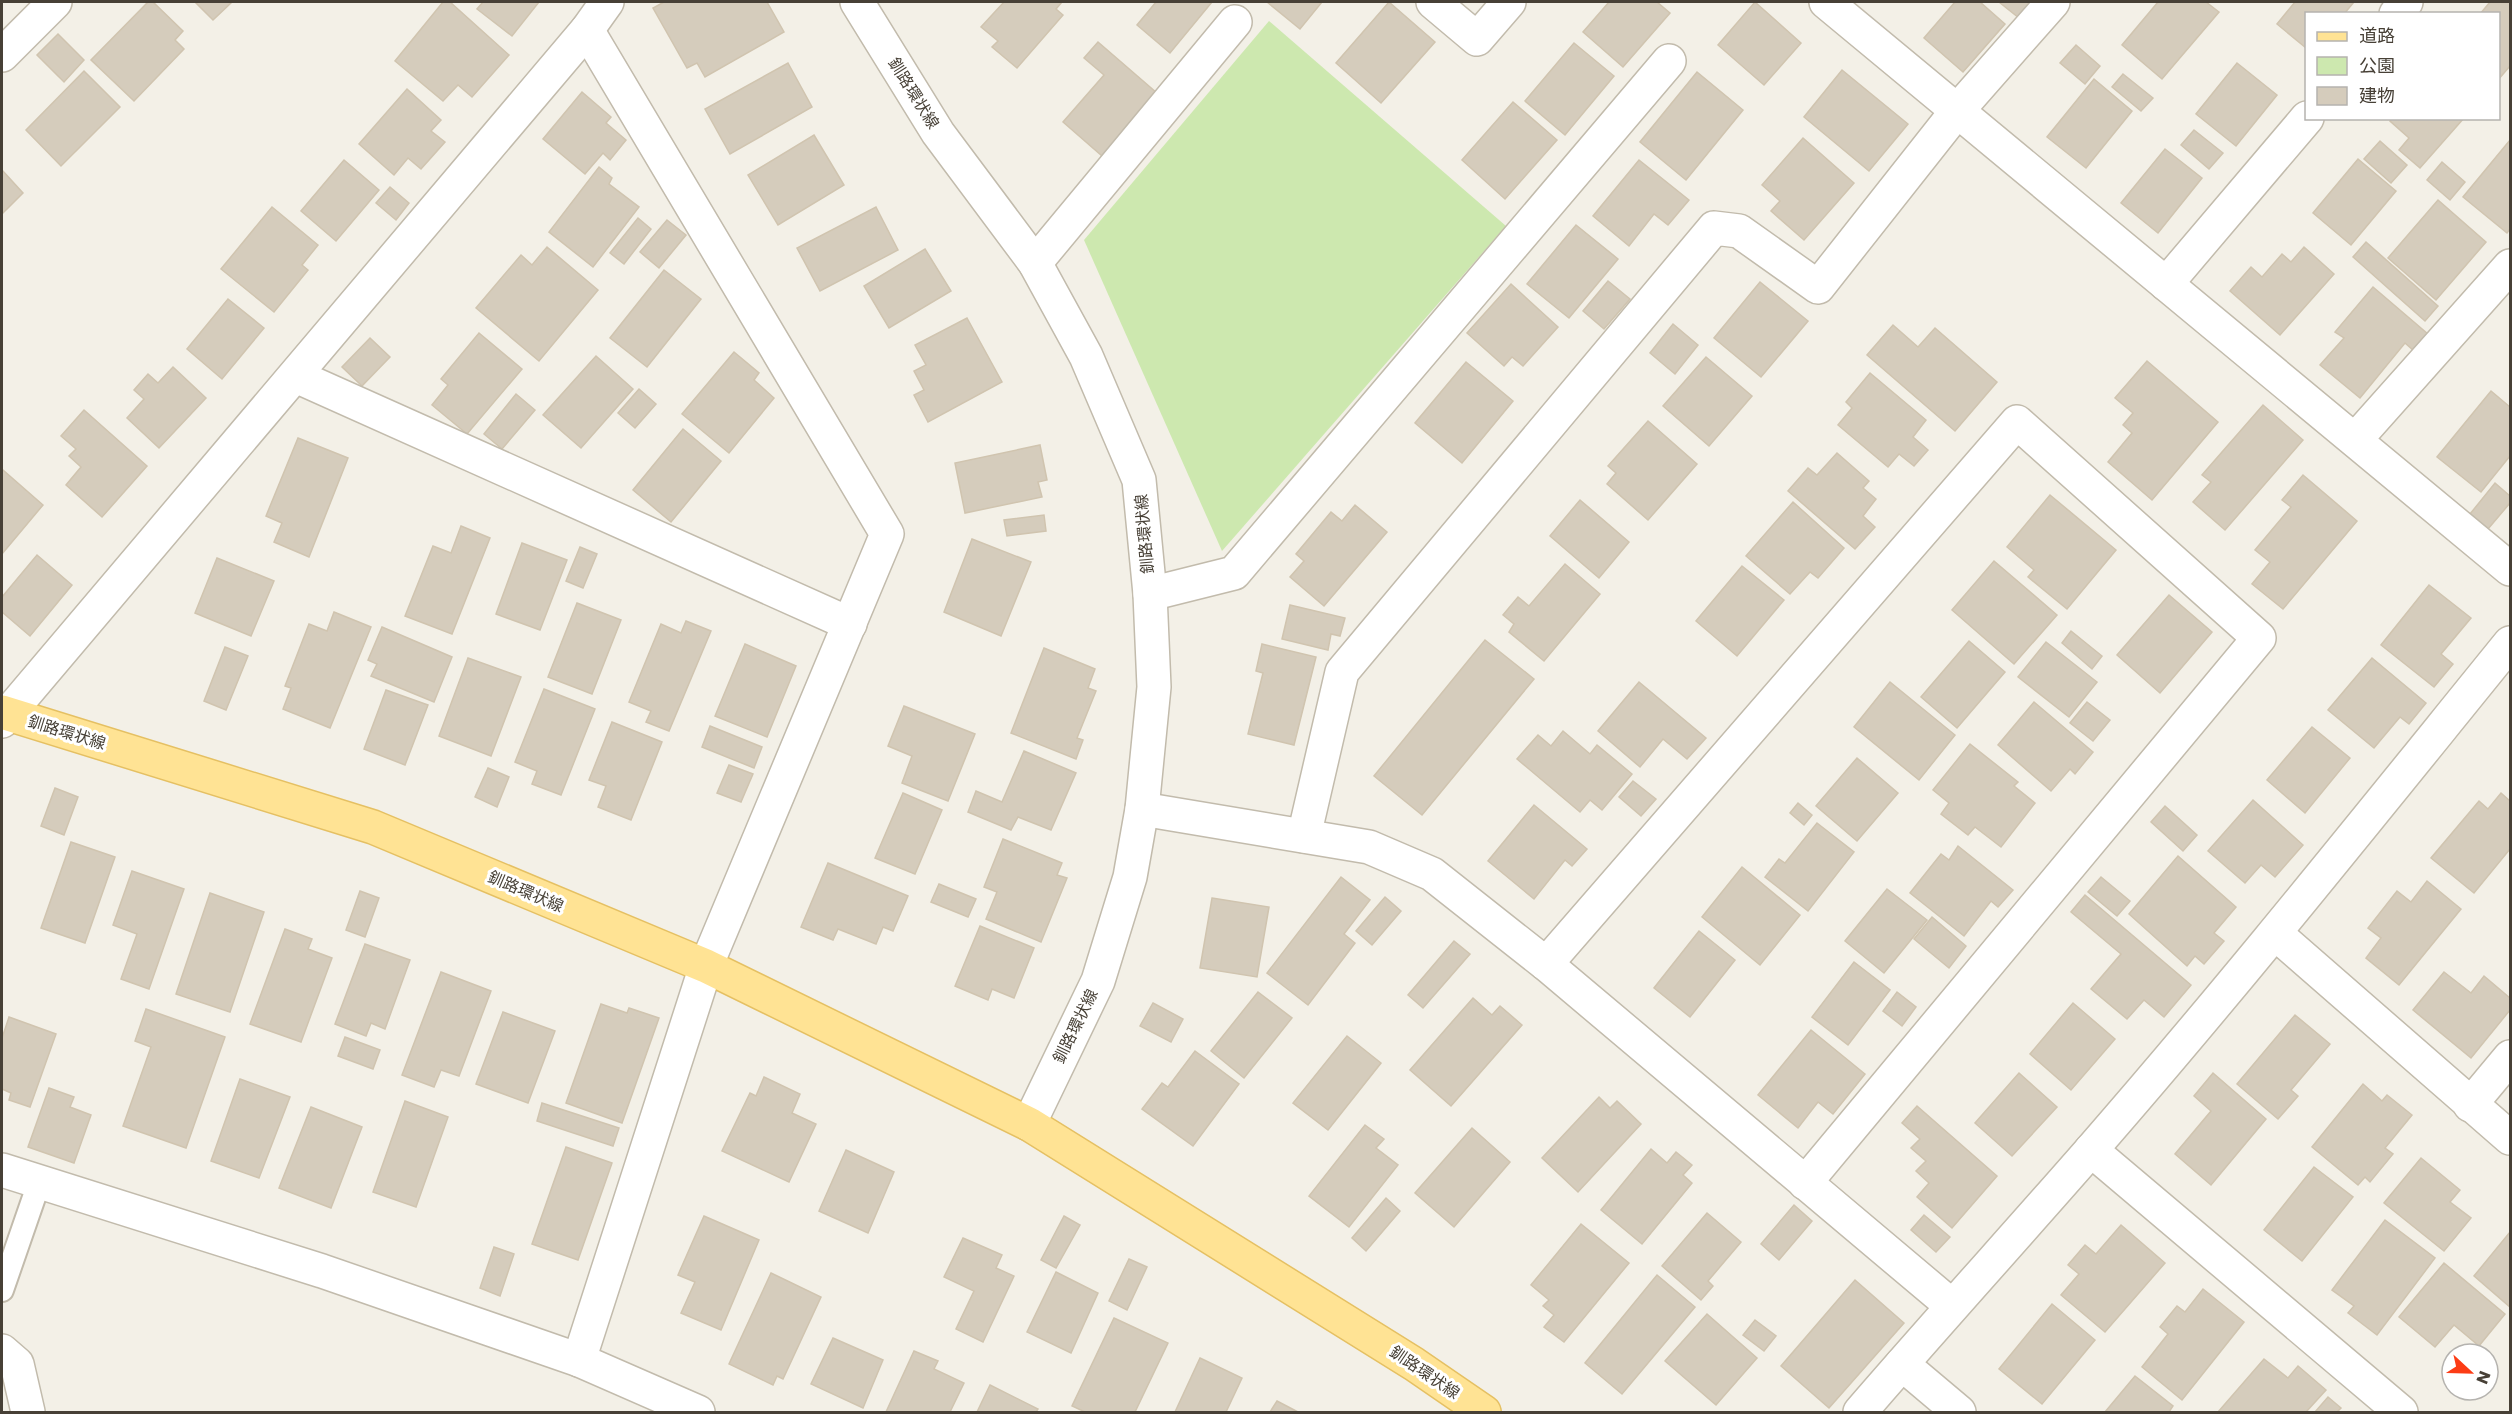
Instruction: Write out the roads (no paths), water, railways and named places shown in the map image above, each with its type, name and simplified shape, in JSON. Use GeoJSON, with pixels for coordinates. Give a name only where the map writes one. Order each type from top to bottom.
{"type":"FeatureCollection","features":[{"type":"Feature","properties":{"kind":"main road","name":"釧路環状線"},"geometry":{"type":"LineString","coordinates":[[4,716],[374,827],[706,966],[1029,1124],[1414,1364],[1484,1413]]}},
{"type":"Feature","properties":{"kind":"street"},"geometry":{"type":"LineString","coordinates":[[2,55],[55,2]]}},
{"type":"Feature","properties":{"kind":"street"},"geometry":{"type":"LineString","coordinates":[[4,716],[296,376],[587,30],[607,2]]}},
{"type":"Feature","properties":{"kind":"street","name":"釧路環状線"},"geometry":{"type":"LineString","coordinates":[[857,2],[938,133],[1035,263],[1086,356],[1139,480],[1150,594],[1154,687],[1142,809],[1130,877],[1098,981],[1029,1124]]}},
{"type":"Feature","properties":{"kind":"street"},"geometry":{"type":"LineString","coordinates":[[1433,2],[1478,39],[1509,2]]}},
{"type":"Feature","properties":{"kind":"street"},"geometry":{"type":"LineString","coordinates":[[1826,2],[2511,569]]}},
{"type":"Feature","properties":{"kind":"street"},"geometry":{"type":"LineString","coordinates":[[1304,836],[1342,672],[1714,228],[1740,231],[1818,287],[1957,111],[2054,2]]}},
{"type":"Feature","properties":{"kind":"street"},"geometry":{"type":"LineString","coordinates":[[1035,263],[1235,22]]}},
{"type":"Feature","properties":{"kind":"street"},"geometry":{"type":"LineString","coordinates":[[579,1360],[706,966],[887,534],[587,30]]}},
{"type":"Feature","properties":{"kind":"street"},"geometry":{"type":"LineString","coordinates":[[1150,594],[1234,573],[1669,61]]}},
{"type":"Feature","properties":{"kind":"street"},"geometry":{"type":"LineString","coordinates":[[2166,284],[2305,120]]}},
{"type":"Feature","properties":{"kind":"street"},"geometry":{"type":"LineString","coordinates":[[2355,440],[2511,266]]}},
{"type":"Feature","properties":{"kind":"street"},"geometry":{"type":"LineString","coordinates":[[296,376],[850,624]]}},
{"type":"Feature","properties":{"kind":"street"},"geometry":{"type":"LineString","coordinates":[[1546,964],[2017,422],[2259,638],[1805,1183]]}},
{"type":"Feature","properties":{"kind":"street"},"geometry":{"type":"LineString","coordinates":[[1860,1413],[2091,1150],[2275,933],[2511,643]]}},
{"type":"Feature","properties":{"kind":"street"},"geometry":{"type":"LineString","coordinates":[[1142,809],[1369,848],[1432,874],[1546,964],[1952,1306]]}},
{"type":"Feature","properties":{"kind":"street"},"geometry":{"type":"LineString","coordinates":[[2275,933],[2470,1105],[2511,1138]]}},
{"type":"Feature","properties":{"kind":"street"},"geometry":{"type":"LineString","coordinates":[[2470,1105],[2511,1057]]}},
{"type":"Feature","properties":{"kind":"street"},"geometry":{"type":"LineString","coordinates":[[2091,1150],[2401,1413]]}},
{"type":"Feature","properties":{"kind":"street"},"geometry":{"type":"LineString","coordinates":[[2,1170],[40,1180],[322,1271],[579,1360],[698,1413]]}},
{"type":"Feature","properties":{"kind":"street"},"geometry":{"type":"LineString","coordinates":[[2,1352],[17,1364],[28,1413]]}},
{"type":"Feature","properties":{"kind":"street"},"geometry":{"type":"LineString","coordinates":[[1902,1364],[1959,1413]]}},
{"type":"Feature","properties":{"kind":"lane"},"geometry":{"type":"LineString","coordinates":[[2,1290],[40,1180]]}}]}
